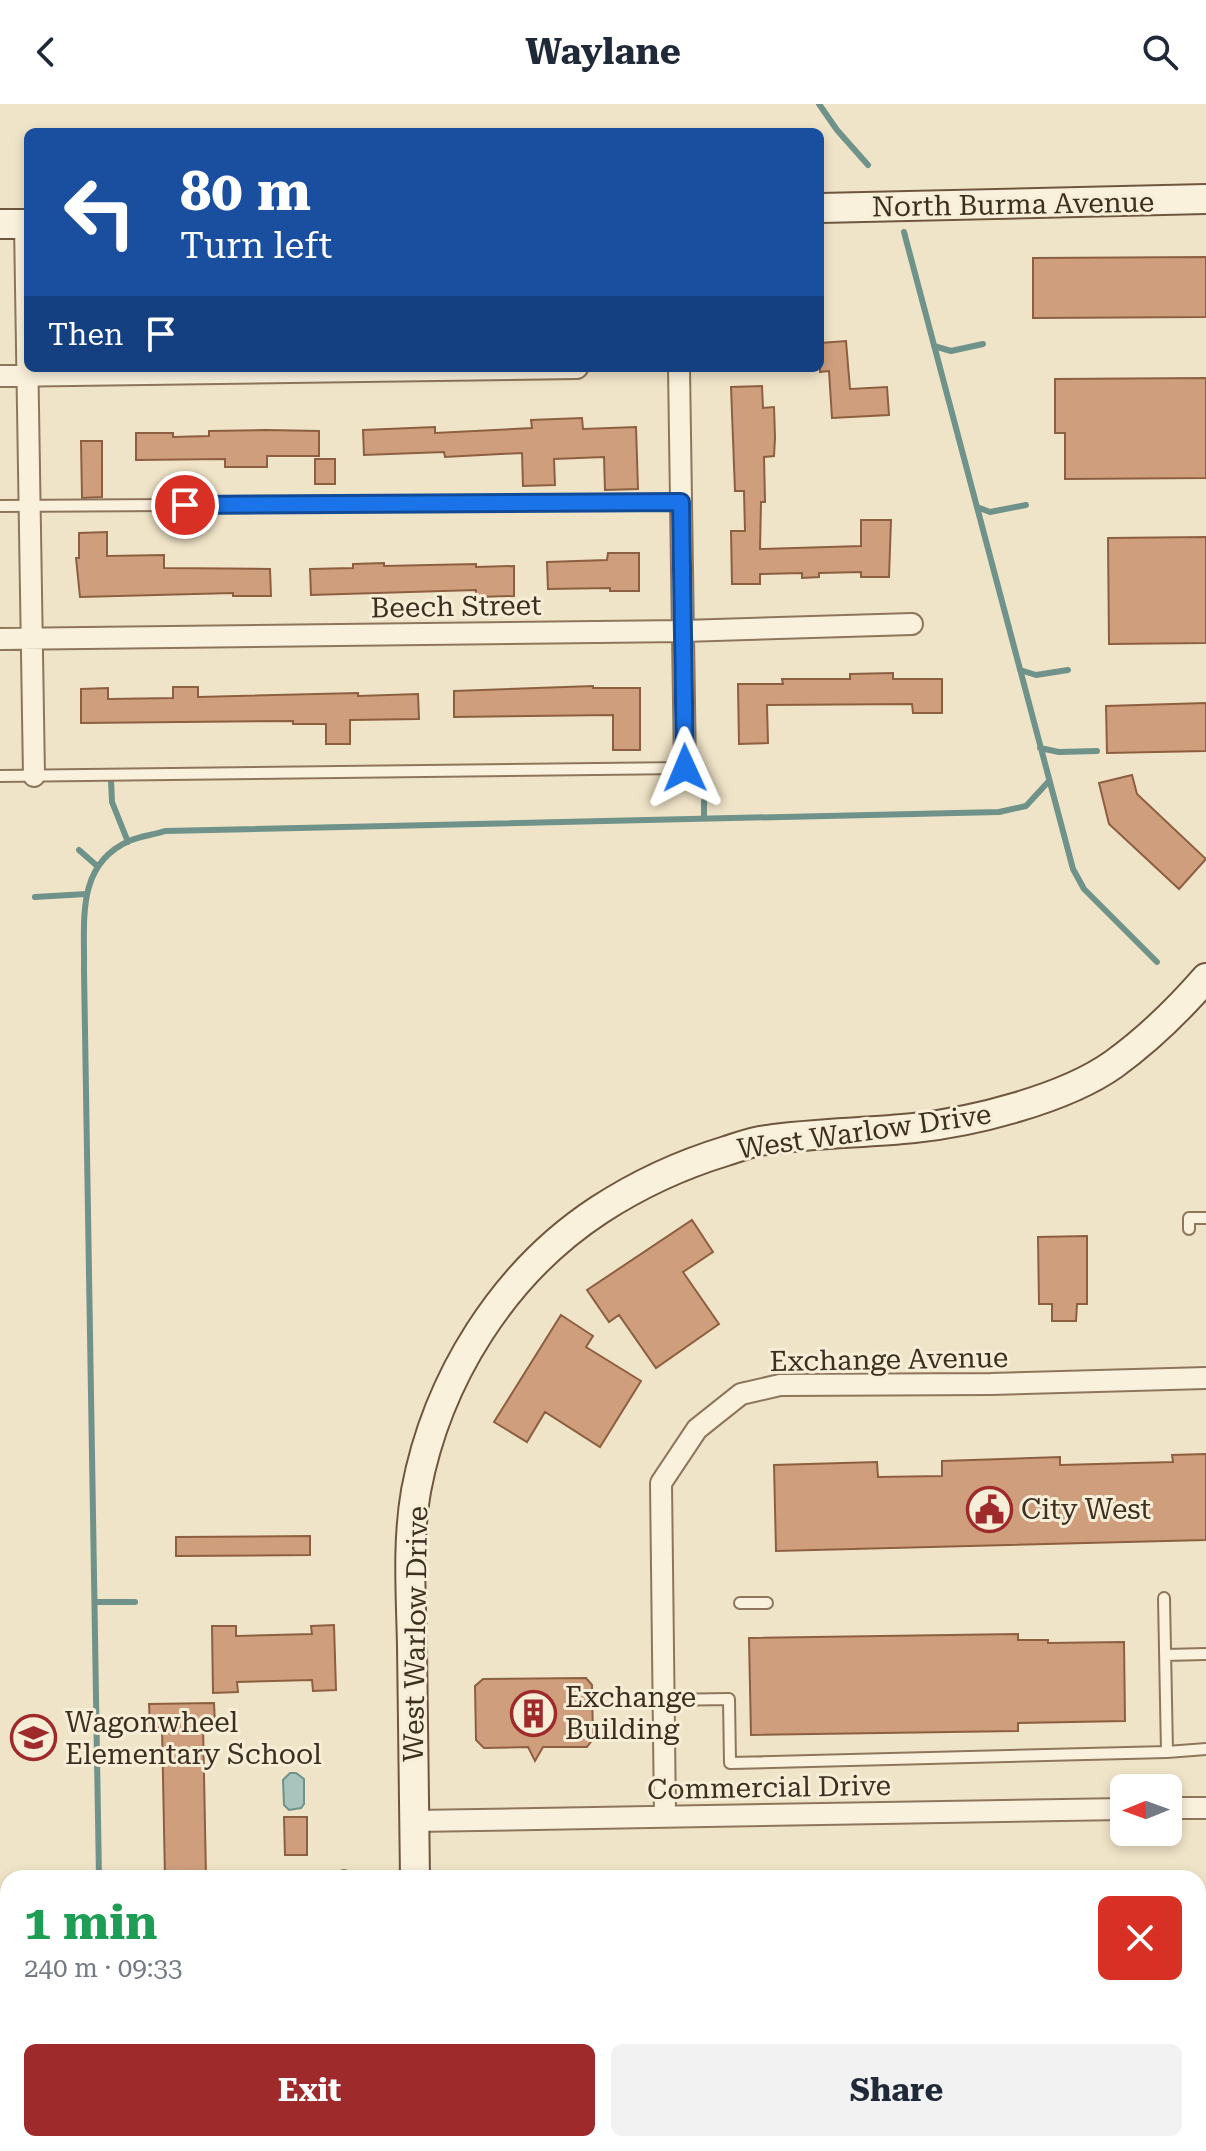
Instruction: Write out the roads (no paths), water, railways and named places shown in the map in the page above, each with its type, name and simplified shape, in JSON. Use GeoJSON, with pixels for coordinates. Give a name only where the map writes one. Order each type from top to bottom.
{"type":"FeatureCollection","features":[{"type":"Feature","properties":{"kind":"street","name":"North Burma Avenue"},"geometry":{"type":"LineString","coordinates":[[824,208],[1206,199]]}},
{"type":"Feature","properties":{"kind":"street"},"geometry":{"type":"LineString","coordinates":[[18,224],[24,315]]}},
{"type":"Feature","properties":{"kind":"street"},"geometry":{"type":"LineString","coordinates":[[28,372],[34,776]]}},
{"type":"Feature","properties":{"kind":"street"},"geometry":{"type":"LineString","coordinates":[[0,376],[302,372]]}},
{"type":"Feature","properties":{"kind":"street"},"geometry":{"type":"LineString","coordinates":[[679,372],[685,768]]}},
{"type":"Feature","properties":{"kind":"street","name":"Beech Street"},"geometry":{"type":"LineString","coordinates":[[0,639],[683,631],[912,624]]}},
{"type":"Feature","properties":{"kind":"street","name":"West Warlow Drive"},"geometry":{"type":"LineString","coordinates":[[415,1870],[410,1549],[416,1492],[444,1397],[470,1348],[531,1264],[579,1223],[630,1190],[689,1162],[763,1140],[917,1128],[989,1116],[1059,1092],[1112,1066],[1180,1007],[1206,978]]}},
{"type":"Feature","properties":{"kind":"street","name":"Exchange Avenue"},"geometry":{"type":"LineString","coordinates":[[665,1816],[661,1483],[697,1429],[741,1394],[780,1385],[991,1384],[1206,1378]]}},
{"type":"Feature","properties":{"kind":"street"},"geometry":{"type":"LineString","coordinates":[[1182,1808],[1206,1808]]}},
{"type":"Feature","properties":{"kind":"street","name":"Commercial Drive"},"geometry":{"type":"LineString","coordinates":[[414,1821],[1110,1809]]}},
{"type":"Feature","properties":{"kind":"lane"},"geometry":{"type":"LineString","coordinates":[[0,506],[681,502]]}},
{"type":"Feature","properties":{"kind":"lane"},"geometry":{"type":"LineString","coordinates":[[0,776],[685,768]]}},
{"type":"Feature","properties":{"kind":"lane"},"geometry":{"type":"LineString","coordinates":[[1189,1229],[1189,1218],[1206,1218]]}},
{"type":"Feature","properties":{"kind":"lane"},"geometry":{"type":"LineString","coordinates":[[1164,1598],[1167,1752]]}},
{"type":"Feature","properties":{"kind":"lane"},"geometry":{"type":"LineString","coordinates":[[740,1603],[767,1603]]}},
{"type":"Feature","properties":{"kind":"lane"},"geometry":{"type":"LineString","coordinates":[[1165,1655],[1206,1654]]}},
{"type":"Feature","properties":{"kind":"lane"},"geometry":{"type":"LineString","coordinates":[[663,1700],[729,1699],[730,1763],[1206,1749]]}},
{"type":"Feature","properties":{"kind":"water"},"geometry":{"type":"Polygon","coordinates":[[[290,1773],[304,1779],[304,1804],[301,1808],[289,1810],[284,1805],[283,1780],[290,1773]]]}},
{"type":"Feature","properties":{"kind":"waterway"},"geometry":{"type":"LineString","coordinates":[[819,104],[868,165]]}},
{"type":"Feature","properties":{"kind":"waterway"},"geometry":{"type":"LineString","coordinates":[[904,232],[1073,869],[1084,889],[1157,962]]}},
{"type":"Feature","properties":{"kind":"waterway"},"geometry":{"type":"LineString","coordinates":[[934,346],[951,351],[983,344]]}},
{"type":"Feature","properties":{"kind":"waterway"},"geometry":{"type":"LineString","coordinates":[[977,507],[990,512],[1026,505]]}},
{"type":"Feature","properties":{"kind":"waterway"},"geometry":{"type":"LineString","coordinates":[[1020,670],[1036,675],[1068,670]]}},
{"type":"Feature","properties":{"kind":"waterway"},"geometry":{"type":"LineString","coordinates":[[1040,748],[1059,752],[1097,751]]}},
{"type":"Feature","properties":{"kind":"waterway"},"geometry":{"type":"LineString","coordinates":[[111,780],[112,802],[128,842]]}},
{"type":"Feature","properties":{"kind":"waterway"},"geometry":{"type":"LineString","coordinates":[[99,1870],[84,915],[91,880],[99,865],[112,851],[129,841],[165,831],[999,812],[1026,806],[1049,781]]}},
{"type":"Feature","properties":{"kind":"waterway"},"geometry":{"type":"LineString","coordinates":[[704,801],[704,817]]}},
{"type":"Feature","properties":{"kind":"waterway"},"geometry":{"type":"LineString","coordinates":[[79,850],[96,865]]}},
{"type":"Feature","properties":{"kind":"waterway"},"geometry":{"type":"LineString","coordinates":[[35,897],[86,894]]}},
{"type":"Feature","properties":{"kind":"waterway"},"geometry":{"type":"LineString","coordinates":[[96,1602],[135,1602]]}},
{"type":"Feature","properties":{"kind":"place","name":"City West"},"geometry":{"type":"Point","coordinates":[990,1509]}},
{"type":"Feature","properties":{"kind":"place","name":"Exchange Building"},"geometry":{"type":"Point","coordinates":[534,1713]}},
{"type":"Feature","properties":{"kind":"place","name":"Wagonwheel Elementary School"},"geometry":{"type":"Point","coordinates":[34,1738]}}]}
